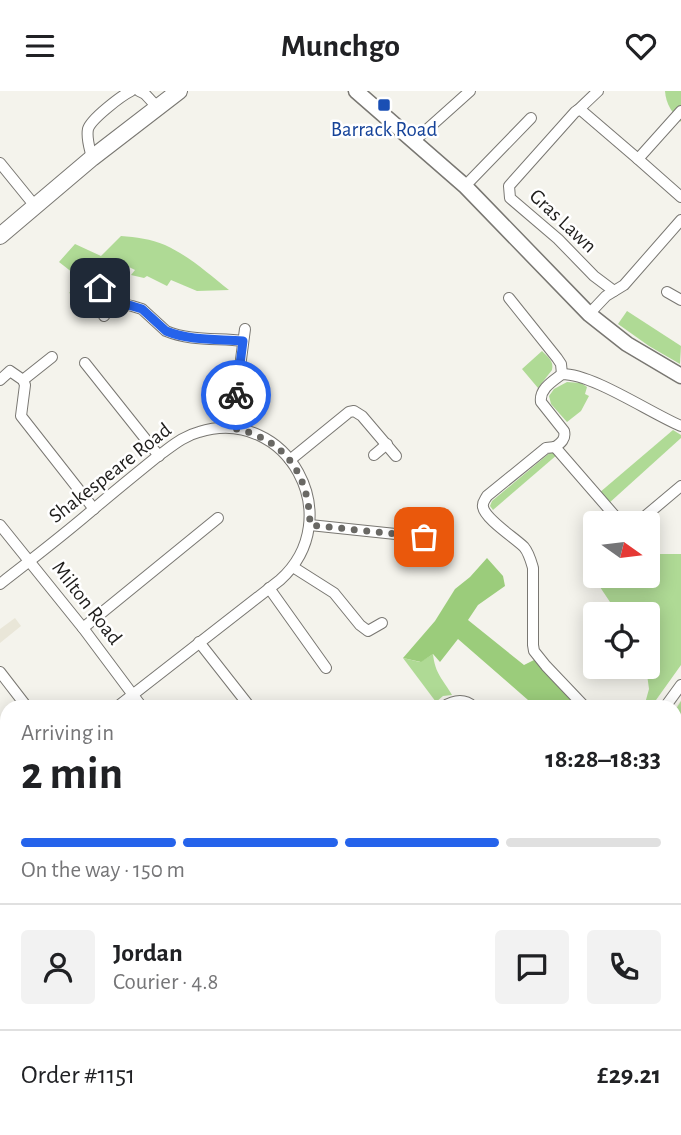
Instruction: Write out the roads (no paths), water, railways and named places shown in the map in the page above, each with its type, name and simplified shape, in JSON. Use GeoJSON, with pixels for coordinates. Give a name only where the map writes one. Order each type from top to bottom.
{"type":"FeatureCollection","features":[{"type":"Feature","properties":{"kind":"main road"},"geometry":{"type":"LineString","coordinates":[[0,236],[92,158],[179,91]]}},
{"type":"Feature","properties":{"kind":"street"},"geometry":{"type":"LineString","coordinates":[[92,158],[88,134],[91,124],[124,94],[131,91]]}},
{"type":"Feature","properties":{"kind":"street"},"geometry":{"type":"LineString","coordinates":[[139,91],[158,108]]}},
{"type":"Feature","properties":{"kind":"street"},"geometry":{"type":"LineString","coordinates":[[356,91],[466,186],[590,314],[627,344],[681,376]]}},
{"type":"Feature","properties":{"kind":"street"},"geometry":{"type":"LineString","coordinates":[[413,142],[470,91]]}},
{"type":"Feature","properties":{"kind":"street","name":"Gras Lawn"},"geometry":{"type":"LineString","coordinates":[[598,91],[575,112],[509,186],[509,192],[510,198],[558,239],[594,276],[614,291]]}},
{"type":"Feature","properties":{"kind":"street"},"geometry":{"type":"LineString","coordinates":[[578,110],[681,197]]}},
{"type":"Feature","properties":{"kind":"street"},"geometry":{"type":"LineString","coordinates":[[638,159],[681,111]]}},
{"type":"Feature","properties":{"kind":"street"},"geometry":{"type":"LineString","coordinates":[[466,186],[531,118]]}},
{"type":"Feature","properties":{"kind":"street"},"geometry":{"type":"LineString","coordinates":[[0,163],[35,206]]}},
{"type":"Feature","properties":{"kind":"street"},"geometry":{"type":"LineString","coordinates":[[590,314],[606,296],[624,285],[681,220]]}},
{"type":"Feature","properties":{"kind":"street"},"geometry":{"type":"LineString","coordinates":[[100,288],[114,302],[138,307],[166,331],[184,337],[243,341]]}},
{"type":"Feature","properties":{"kind":"street"},"geometry":{"type":"LineString","coordinates":[[667,292],[681,300]]}},
{"type":"Feature","properties":{"kind":"street"},"geometry":{"type":"LineString","coordinates":[[509,298],[561,364],[562,374]]}},
{"type":"Feature","properties":{"kind":"street"},"geometry":{"type":"LineString","coordinates":[[104,316],[114,302]]}},
{"type":"Feature","properties":{"kind":"street"},"geometry":{"type":"LineString","coordinates":[[232,428],[245,329]]}},
{"type":"Feature","properties":{"kind":"street"},"geometry":{"type":"LineString","coordinates":[[23,380],[52,357]]}},
{"type":"Feature","properties":{"kind":"street"},"geometry":{"type":"LineString","coordinates":[[85,363],[159,456]]}},
{"type":"Feature","properties":{"kind":"street"},"geometry":{"type":"LineString","coordinates":[[0,380],[10,371],[23,380],[25,385],[22,416],[94,509]]}},
{"type":"Feature","properties":{"kind":"street"},"geometry":{"type":"LineString","coordinates":[[578,700],[537,657],[533,645],[533,568],[526,549],[495,522],[482,505],[487,496],[546,448],[555,447],[563,441],[564,431],[540,397],[541,392],[562,374],[574,375],[600,385],[681,426]]}},
{"type":"Feature","properties":{"kind":"street"},"geometry":{"type":"LineString","coordinates":[[290,460],[349,412],[354,411],[362,416],[396,456]]}},
{"type":"Feature","properties":{"kind":"street","name":"Shakespeare Road"},"geometry":{"type":"LineString","coordinates":[[0,584],[124,482],[175,443],[196,432],[232,428],[246,431],[268,440],[282,451],[304,486],[310,508],[306,544],[293,567],[126,700]]}},
{"type":"Feature","properties":{"kind":"street"},"geometry":{"type":"LineString","coordinates":[[374,455],[387,444]]}},
{"type":"Feature","properties":{"kind":"street"},"geometry":{"type":"LineString","coordinates":[[555,447],[611,511]]}},
{"type":"Feature","properties":{"kind":"street"},"geometry":{"type":"LineString","coordinates":[[651,511],[681,485]]}},
{"type":"Feature","properties":{"kind":"street"},"geometry":{"type":"LineString","coordinates":[[83,628],[218,518]]}},
{"type":"Feature","properties":{"kind":"street","name":"Milton Road"},"geometry":{"type":"LineString","coordinates":[[0,525],[137,700]]}},
{"type":"Feature","properties":{"kind":"street"},"geometry":{"type":"LineString","coordinates":[[310,525],[424,537]]}},
{"type":"Feature","properties":{"kind":"street"},"geometry":{"type":"LineString","coordinates":[[293,567],[334,593],[368,631],[382,623]]}},
{"type":"Feature","properties":{"kind":"street"},"geometry":{"type":"LineString","coordinates":[[269,588],[326,668]]}},
{"type":"Feature","properties":{"kind":"street"},"geometry":{"type":"LineString","coordinates":[[199,642],[245,700]]}},
{"type":"Feature","properties":{"kind":"street"},"geometry":{"type":"LineString","coordinates":[[0,673],[21,700]]}},
{"type":"Feature","properties":{"kind":"street"},"geometry":{"type":"LineString","coordinates":[[670,700],[681,685]]}},
{"type":"Feature","properties":{"kind":"place","name":"Barrack Road"},"geometry":{"type":"Point","coordinates":[384,105]}}]}
